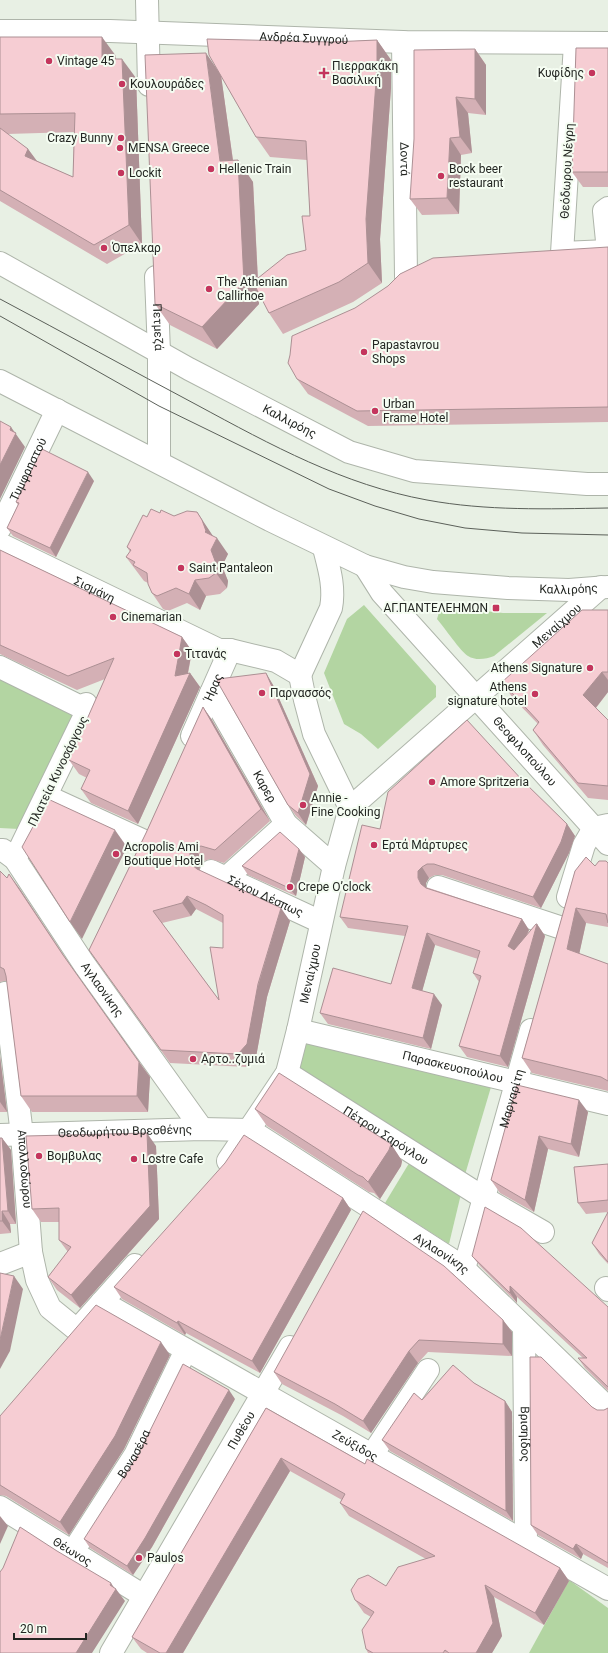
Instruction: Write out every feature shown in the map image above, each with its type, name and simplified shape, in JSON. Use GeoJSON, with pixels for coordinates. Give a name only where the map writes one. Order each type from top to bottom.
{"type":"FeatureCollection","features":[{"type":"Feature","properties":{"kind":"main road"},"geometry":{"type":"LineString","coordinates":[[147,0],[150,103]]}},
{"type":"Feature","properties":{"kind":"main road","name":"Ανδρέα Συγγρού"},"geometry":{"type":"LineString","coordinates":[[0,31],[148,33],[402,42],[608,43]]}},
{"type":"Feature","properties":{"kind":"main road","name":"Δοντά"},"geometry":{"type":"LineString","coordinates":[[402,42],[407,278]]}},
{"type":"Feature","properties":{"kind":"main road","name":"Θεόδωρου Νέγρη"},"geometry":{"type":"LineString","coordinates":[[562,253],[575,44]]}},
{"type":"Feature","properties":{"kind":"main road"},"geometry":{"type":"LineString","coordinates":[[540,254],[608,251],[604,210],[608,208]]}},
{"type":"Feature","properties":{"kind":"main road","name":"Πετμεζά"},"geometry":{"type":"LineString","coordinates":[[156,259],[159,352],[159,462]]}},
{"type":"Feature","properties":{"kind":"main road","name":"Καλλιρόης"},"geometry":{"type":"LineString","coordinates":[[0,263],[159,352],[349,452],[414,471],[608,484]]}},
{"type":"Feature","properties":{"kind":"main road","name":"Καλλιρόης"},"geometry":{"type":"LineString","coordinates":[[0,381],[324,548],[365,566],[393,575],[433,582],[508,588],[569,590],[605,587]]}},
{"type":"Feature","properties":{"kind":"main road","name":"Τυμφρηστού"},"geometry":{"type":"LineString","coordinates":[[0,528],[57,410]]}},
{"type":"Feature","properties":{"kind":"main road","name":"Σισμάνη"},"geometry":{"type":"LineString","coordinates":[[0,544],[219,650],[230,650],[276,661],[300,676]]}},
{"type":"Feature","properties":{"kind":"main road"},"geometry":{"type":"LineString","coordinates":[[324,548],[331,580],[331,608],[300,676],[314,734],[350,808]]}},
{"type":"Feature","properties":{"kind":"main road","name":"Θεοφιλοπούλου"},"geometry":{"type":"LineString","coordinates":[[365,566],[382,593],[603,832]]}},
{"type":"Feature","properties":{"kind":"main road","name":"Μεναίχμου"},"geometry":{"type":"LineString","coordinates":[[214,1178],[250,1130],[287,1073],[298,1030],[334,866],[350,808],[605,587]]}},
{"type":"Feature","properties":{"kind":"main road","name":"Ήρας"},"geometry":{"type":"LineString","coordinates":[[182,757],[230,650]]}},
{"type":"Feature","properties":{"kind":"main road","name":"Πλατεία Κυνοσάργους"},"geometry":{"type":"LineString","coordinates":[[0,667],[80,706],[86,704],[87,711],[46,796],[6,853]]}},
{"type":"Feature","properties":{"kind":"main road","name":"Καρερ"},"geometry":{"type":"LineString","coordinates":[[211,693],[286,824],[334,866]]}},
{"type":"Feature","properties":{"kind":"main road"},"geometry":{"type":"LineString","coordinates":[[46,796],[144,841]]}},
{"type":"Feature","properties":{"kind":"main road"},"geometry":{"type":"LineString","coordinates":[[134,862],[153,820]]}},
{"type":"Feature","properties":{"kind":"main road","name":"Σέχου Δέσπως"},"geometry":{"type":"LineString","coordinates":[[286,824],[218,875],[321,922]]}},
{"type":"Feature","properties":{"kind":"main road"},"geometry":{"type":"LineString","coordinates":[[553,950],[584,845],[603,832]]}},
{"type":"Feature","properties":{"kind":"main road","name":"Αγλαονίκης"},"geometry":{"type":"LineString","coordinates":[[6,853],[202,1129]]}},
{"type":"Feature","properties":{"kind":"main road"},"geometry":{"type":"LineString","coordinates":[[438,887],[560,928]]}},
{"type":"Feature","properties":{"kind":"main road"},"geometry":{"type":"LineString","coordinates":[[84,964],[94,944]]}},
{"type":"Feature","properties":{"kind":"main road","name":"Απολλοδώρου"},"geometry":{"type":"LineString","coordinates":[[5,993],[22,1135],[31,1252],[38,1280],[50,1308],[77,1330]]}},
{"type":"Feature","properties":{"kind":"main road","name":"Μαργαρίτη"},"geometry":{"type":"LineString","coordinates":[[464,1269],[537,1009]]}},
{"type":"Feature","properties":{"kind":"main road","name":"Παρασκευοπούλου"},"geometry":{"type":"LineString","coordinates":[[298,1030],[608,1104]]}},
{"type":"Feature","properties":{"kind":"main road","name":"Πέτρου Σαρόγλου"},"geometry":{"type":"LineString","coordinates":[[287,1073],[484,1198],[543,1232]]}},
{"type":"Feature","properties":{"kind":"main road","name":"Θεοδωρήτου Βρεσθένης"},"geometry":{"type":"LineString","coordinates":[[0,1135],[202,1129],[250,1130]]}},
{"type":"Feature","properties":{"kind":"main road","name":"Αγλαονίκης"},"geometry":{"type":"LineString","coordinates":[[250,1130],[368,1204],[464,1269],[608,1408]]}},
{"type":"Feature","properties":{"kind":"main road"},"geometry":{"type":"LineString","coordinates":[[356,1225],[368,1204]]}},
{"type":"Feature","properties":{"kind":"main road"},"geometry":{"type":"LineString","coordinates":[[62,1348],[150,1249]]}},
{"type":"Feature","properties":{"kind":"main road"},"geometry":{"type":"LineString","coordinates":[[0,1264],[31,1252]]}},
{"type":"Feature","properties":{"kind":"main road","name":"Ζεύξιδος"},"geometry":{"type":"LineString","coordinates":[[102,1302],[608,1589]]}},
{"type":"Feature","properties":{"kind":"main road","name":"Βρισηίδος"},"geometry":{"type":"LineString","coordinates":[[524,1327],[526,1542]]}},
{"type":"Feature","properties":{"kind":"main road","name":"Πυθέου"},"geometry":{"type":"LineString","coordinates":[[111,1653],[300,1328]]}},
{"type":"Feature","properties":{"kind":"main road","name":"Βονασέρα"},"geometry":{"type":"LineString","coordinates":[[72,1552],[135,1454],[186,1350]]}},
{"type":"Feature","properties":{"kind":"main road"},"geometry":{"type":"LineString","coordinates":[[372,1455],[428,1370]]}},
{"type":"Feature","properties":{"kind":"main road","name":"Θέωνος"},"geometry":{"type":"LineString","coordinates":[[0,1507],[144,1596]]}},
{"type":"Feature","properties":{"kind":"main road"},"geometry":{"type":"LineString","coordinates":[[14,1543],[23,1522]]}},
{"type":"Feature","properties":{"kind":"green space"},"geometry":{"type":"Polygon","coordinates":[[[364,605],[436,686],[436,697],[378,749],[361,734],[344,724],[324,673],[347,619],[364,605]]]}},
{"type":"Feature","properties":{"kind":"green space"},"geometry":{"type":"Polygon","coordinates":[[[441,606],[503,613],[547,613],[494,656],[478,659],[471,658],[465,654],[437,619],[441,606]]]}},
{"type":"Feature","properties":{"kind":"green space"},"geometry":{"type":"Polygon","coordinates":[[[0,675],[76,713],[19,829],[0,828],[0,675]]]}},
{"type":"Feature","properties":{"kind":"green space"},"geometry":{"type":"Polygon","coordinates":[[[307,1041],[491,1087],[464,1178],[298,1074],[307,1041]]]}},
{"type":"Feature","properties":{"kind":"green space"},"geometry":{"type":"Polygon","coordinates":[[[411,1160],[461,1194],[449,1244],[385,1203],[411,1160]]]}},
{"type":"Feature","properties":{"kind":"green space"},"geometry":{"type":"Polygon","coordinates":[[[569,1580],[608,1608],[608,1653],[529,1653],[569,1580]]]}},
{"type":"Feature","properties":{"kind":"building"},"geometry":{"type":"Polygon","coordinates":[[[0,37],[102,37],[102,59],[122,59],[129,225],[94,245],[0,190],[0,128],[28,149],[25,156],[73,177],[75,113],[0,114],[0,37]]]}},
{"type":"Feature","properties":{"kind":"building"},"geometry":{"type":"Polygon","coordinates":[[[207,39],[331,42],[377,40],[377,68],[366,219],[368,263],[339,282],[269,313],[253,282],[287,255],[306,250],[302,216],[310,216],[306,141],[256,137],[209,55],[207,39]]]}},
{"type":"Feature","properties":{"kind":"building"},"geometry":{"type":"Polygon","coordinates":[[[576,48],[608,48],[608,172],[572,172],[576,48]]]}},
{"type":"Feature","properties":{"kind":"building"},"geometry":{"type":"Polygon","coordinates":[[[475,49],[475,99],[456,97],[460,137],[450,138],[447,198],[410,199],[414,139],[414,50],[475,49]]]}},
{"type":"Feature","properties":{"kind":"building"},"geometry":{"type":"Polygon","coordinates":[[[206,53],[220,161],[238,160],[244,282],[202,327],[155,304],[145,55],[206,53]]]}},
{"type":"Feature","properties":{"kind":"building"},"geometry":{"type":"Polygon","coordinates":[[[608,247],[608,407],[357,411],[297,379],[288,363],[292,336],[355,308],[388,286],[400,274],[433,258],[608,247]]]}},
{"type":"Feature","properties":{"kind":"building"},"geometry":{"type":"Polygon","coordinates":[[[0,421],[11,427],[10,430],[16,433],[0,465],[0,421]]]}},
{"type":"Feature","properties":{"kind":"building"},"geometry":{"type":"Polygon","coordinates":[[[42,449],[88,472],[50,548],[7,528],[19,503],[16,502],[42,449]]]}},
{"type":"Feature","properties":{"kind":"building","name":"Saint Pantaleon"},"geometry":{"type":"Polygon","coordinates":[[[151,509],[160,513],[161,510],[174,516],[187,511],[197,512],[202,520],[206,531],[205,532],[217,538],[211,550],[217,566],[216,573],[209,578],[195,580],[189,594],[176,588],[157,596],[152,593],[148,584],[147,573],[133,565],[135,562],[126,557],[131,550],[127,547],[143,515],[147,517],[151,509]]]}},
{"type":"Feature","properties":{"kind":"building"},"geometry":{"type":"Polygon","coordinates":[[[0,550],[182,637],[175,676],[190,673],[128,811],[81,789],[90,770],[69,760],[114,658],[68,676],[0,645],[0,550]]]}},
{"type":"Feature","properties":{"kind":"building"},"geometry":{"type":"Polygon","coordinates":[[[582,610],[608,610],[608,672],[602,672],[583,695],[608,720],[608,786],[578,783],[533,730],[539,722],[502,682],[582,610]]]}},
{"type":"Feature","properties":{"kind":"building"},"geometry":{"type":"Polygon","coordinates":[[[266,673],[310,774],[298,813],[288,805],[217,681],[218,679],[266,673]]]}},
{"type":"Feature","properties":{"kind":"building"},"geometry":{"type":"Polygon","coordinates":[[[203,707],[261,809],[215,850],[201,846],[194,848],[190,853],[192,865],[197,869],[281,908],[258,984],[247,1044],[238,1054],[161,1050],[89,950],[146,833],[203,707]],[[187,896],[182,903],[153,911],[219,1000],[210,947],[223,948],[223,915],[187,896]]]}},
{"type":"Feature","properties":{"kind":"building"},"geometry":{"type":"Polygon","coordinates":[[[467,720],[523,781],[567,824],[561,842],[533,897],[434,864],[427,864],[418,871],[418,878],[421,884],[426,888],[522,919],[508,946],[514,950],[537,924],[500,1056],[459,1046],[481,976],[473,973],[480,951],[427,933],[412,988],[434,994],[423,1038],[320,1013],[333,968],[391,984],[408,926],[340,917],[362,825],[380,829],[388,792],[467,720]]]}},
{"type":"Feature","properties":{"kind":"building"},"geometry":{"type":"Polygon","coordinates":[[[48,799],[115,830],[70,922],[22,847],[48,799]]]}},
{"type":"Feature","properties":{"kind":"building"},"geometry":{"type":"Polygon","coordinates":[[[280,832],[299,849],[289,888],[242,866],[280,832]]]}},
{"type":"Feature","properties":{"kind":"building"},"geometry":{"type":"Polygon","coordinates":[[[586,857],[595,866],[599,861],[606,861],[608,863],[608,923],[606,914],[576,908],[567,949],[608,964],[608,1081],[601,1077],[522,1058],[575,871],[586,857]]]}},
{"type":"Feature","properties":{"kind":"building"},"geometry":{"type":"Polygon","coordinates":[[[0,871],[7,878],[9,874],[63,955],[139,1062],[137,1096],[21,1096],[6,976],[4,969],[0,967],[0,871]]]}},
{"type":"Feature","properties":{"kind":"building"},"geometry":{"type":"Polygon","coordinates":[[[279,1073],[391,1144],[389,1150],[368,1182],[363,1177],[255,1109],[279,1073]]]}},
{"type":"Feature","properties":{"kind":"building"},"geometry":{"type":"Polygon","coordinates":[[[517,1085],[579,1100],[571,1144],[539,1136],[525,1200],[491,1180],[517,1085]]]}},
{"type":"Feature","properties":{"kind":"building"},"geometry":{"type":"Polygon","coordinates":[[[147,1133],[150,1206],[71,1295],[48,1277],[71,1247],[59,1240],[59,1208],[32,1209],[26,1136],[147,1133]]]}},
{"type":"Feature","properties":{"kind":"building"},"geometry":{"type":"Polygon","coordinates":[[[244,1135],[343,1198],[252,1361],[178,1321],[177,1323],[114,1287],[225,1163],[244,1135]]]}},
{"type":"Feature","properties":{"kind":"building"},"geometry":{"type":"Polygon","coordinates":[[[0,1138],[2,1138],[8,1211],[2,1211],[2,1221],[0,1221],[0,1138]]]}},
{"type":"Feature","properties":{"kind":"building"},"geometry":{"type":"Polygon","coordinates":[[[608,1164],[608,1200],[578,1203],[574,1167],[608,1164]]]}},
{"type":"Feature","properties":{"kind":"building"},"geometry":{"type":"Polygon","coordinates":[[[485,1207],[521,1228],[608,1307],[608,1387],[578,1358],[587,1358],[510,1286],[510,1293],[472,1256],[485,1207]]]}},
{"type":"Feature","properties":{"kind":"building"},"geometry":{"type":"Polygon","coordinates":[[[363,1211],[444,1266],[503,1320],[503,1344],[419,1340],[409,1351],[363,1421],[335,1404],[274,1372],[363,1211]]]}},
{"type":"Feature","properties":{"kind":"building"},"geometry":{"type":"Polygon","coordinates":[[[608,1212],[608,1262],[592,1243],[608,1212]]]}},
{"type":"Feature","properties":{"kind":"building"},"geometry":{"type":"Polygon","coordinates":[[[0,1273],[14,1276],[0,1340],[0,1273]]]}},
{"type":"Feature","properties":{"kind":"building"},"geometry":{"type":"Polygon","coordinates":[[[96,1305],[161,1342],[115,1436],[60,1522],[0,1485],[0,1416],[96,1305]]]}},
{"type":"Feature","properties":{"kind":"building"},"geometry":{"type":"Polygon","coordinates":[[[530,1357],[541,1357],[592,1407],[597,1410],[604,1410],[608,1408],[608,1563],[576,1544],[573,1549],[531,1525],[530,1357]]]}},
{"type":"Feature","properties":{"kind":"building"},"geometry":{"type":"Polygon","coordinates":[[[183,1364],[229,1390],[145,1538],[127,1566],[84,1539],[139,1453],[183,1364]]]}},
{"type":"Feature","properties":{"kind":"building"},"geometry":{"type":"Polygon","coordinates":[[[453,1365],[474,1383],[505,1401],[506,1511],[382,1440],[414,1393],[422,1400],[453,1365]]]}},
{"type":"Feature","properties":{"kind":"building"},"geometry":{"type":"Polygon","coordinates":[[[266,1408],[365,1464],[367,1459],[560,1568],[535,1613],[485,1585],[493,1623],[476,1653],[449,1653],[445,1650],[443,1653],[373,1653],[366,1649],[362,1630],[374,1612],[355,1600],[351,1590],[358,1579],[368,1575],[386,1586],[398,1567],[435,1556],[340,1503],[345,1494],[281,1458],[166,1653],[160,1653],[132,1637],[266,1408]]]}},
{"type":"Feature","properties":{"kind":"building"},"geometry":{"type":"Polygon","coordinates":[[[20,1527],[111,1583],[110,1585],[116,1589],[76,1653],[0,1653],[0,1572],[20,1527]]]}},
{"type":"Feature","properties":{"kind":"tram line"},"geometry":{"type":"LineString","coordinates":[[0,299],[252,435],[309,462],[366,484],[396,493],[449,504],[494,508],[608,508]]}},
{"type":"Feature","properties":{"kind":"tram line"},"geometry":{"type":"LineString","coordinates":[[0,316],[159,406],[329,489],[375,506],[419,519],[465,528],[522,533],[608,535]]}},
{"type":"Feature","properties":{"kind":"place","name":"Vintage 45"},"geometry":{"type":"Point","coordinates":[49,61]}},
{"type":"Feature","properties":{"kind":"place","name":"Πιερρακάκη Βασιλική"},"geometry":{"type":"Point","coordinates":[324,73]}},
{"type":"Feature","properties":{"kind":"place","name":"Κυφίδης"},"geometry":{"type":"Point","coordinates":[592,73]}},
{"type":"Feature","properties":{"kind":"place","name":"Κουλουράδες"},"geometry":{"type":"Point","coordinates":[122,84]}},
{"type":"Feature","properties":{"kind":"place","name":"Crazy Bunny"},"geometry":{"type":"Point","coordinates":[121,138]}},
{"type":"Feature","properties":{"kind":"place","name":"MENSA Greece"},"geometry":{"type":"Point","coordinates":[120,148]}},
{"type":"Feature","properties":{"kind":"place","name":"Hellenic Train"},"geometry":{"type":"Point","coordinates":[211,169]}},
{"type":"Feature","properties":{"kind":"place","name":"Lockit"},"geometry":{"type":"Point","coordinates":[121,173]}},
{"type":"Feature","properties":{"kind":"place","name":"Bock beer restaurant"},"geometry":{"type":"Point","coordinates":[441,176]}},
{"type":"Feature","properties":{"kind":"place","name":"Όπελκαρ"},"geometry":{"type":"Point","coordinates":[104,248]}},
{"type":"Feature","properties":{"kind":"place","name":"The Athenian Callirhoe"},"geometry":{"type":"Point","coordinates":[209,289]}},
{"type":"Feature","properties":{"kind":"place","name":"Papastavrou Shops"},"geometry":{"type":"Point","coordinates":[364,352]}},
{"type":"Feature","properties":{"kind":"place","name":"Urban Frame Hotel"},"geometry":{"type":"Point","coordinates":[375,411]}},
{"type":"Feature","properties":{"kind":"place","name":"Saint Pantaleon"},"geometry":{"type":"Point","coordinates":[181,568]}},
{"type":"Feature","properties":{"kind":"place","name":"ΑΓ.ΠΑΝΤΕΛΕΗΜΩΝ"},"geometry":{"type":"Point","coordinates":[496,608]}},
{"type":"Feature","properties":{"kind":"place","name":"Cinemarian"},"geometry":{"type":"Point","coordinates":[113,617]}},
{"type":"Feature","properties":{"kind":"place","name":"Τιτανάς"},"geometry":{"type":"Point","coordinates":[177,654]}},
{"type":"Feature","properties":{"kind":"place","name":"Athens Signature"},"geometry":{"type":"Point","coordinates":[590,668]}},
{"type":"Feature","properties":{"kind":"place","name":"Παρνασσός"},"geometry":{"type":"Point","coordinates":[262,693]}},
{"type":"Feature","properties":{"kind":"place","name":"Athens signature hotel"},"geometry":{"type":"Point","coordinates":[535,694]}},
{"type":"Feature","properties":{"kind":"place","name":"Amore Spritzeria"},"geometry":{"type":"Point","coordinates":[432,782]}},
{"type":"Feature","properties":{"kind":"place","name":"Annie - Fine Cooking"},"geometry":{"type":"Point","coordinates":[303,805]}},
{"type":"Feature","properties":{"kind":"place","name":"Ερτά Μάρτυρες"},"geometry":{"type":"Point","coordinates":[374,845]}},
{"type":"Feature","properties":{"kind":"place","name":"Acropolis Ami Boutique Hotel"},"geometry":{"type":"Point","coordinates":[116,854]}},
{"type":"Feature","properties":{"kind":"place","name":"Crepe O’clock"},"geometry":{"type":"Point","coordinates":[290,887]}},
{"type":"Feature","properties":{"kind":"place","name":"Αρτο..ζυμιά"},"geometry":{"type":"Point","coordinates":[193,1059]}},
{"type":"Feature","properties":{"kind":"place","name":"Βομβυλας"},"geometry":{"type":"Point","coordinates":[39,1156]}},
{"type":"Feature","properties":{"kind":"place","name":"Lostre Cafe"},"geometry":{"type":"Point","coordinates":[134,1159]}},
{"type":"Feature","properties":{"kind":"place","name":"Paulos"},"geometry":{"type":"Point","coordinates":[139,1558]}}]}
